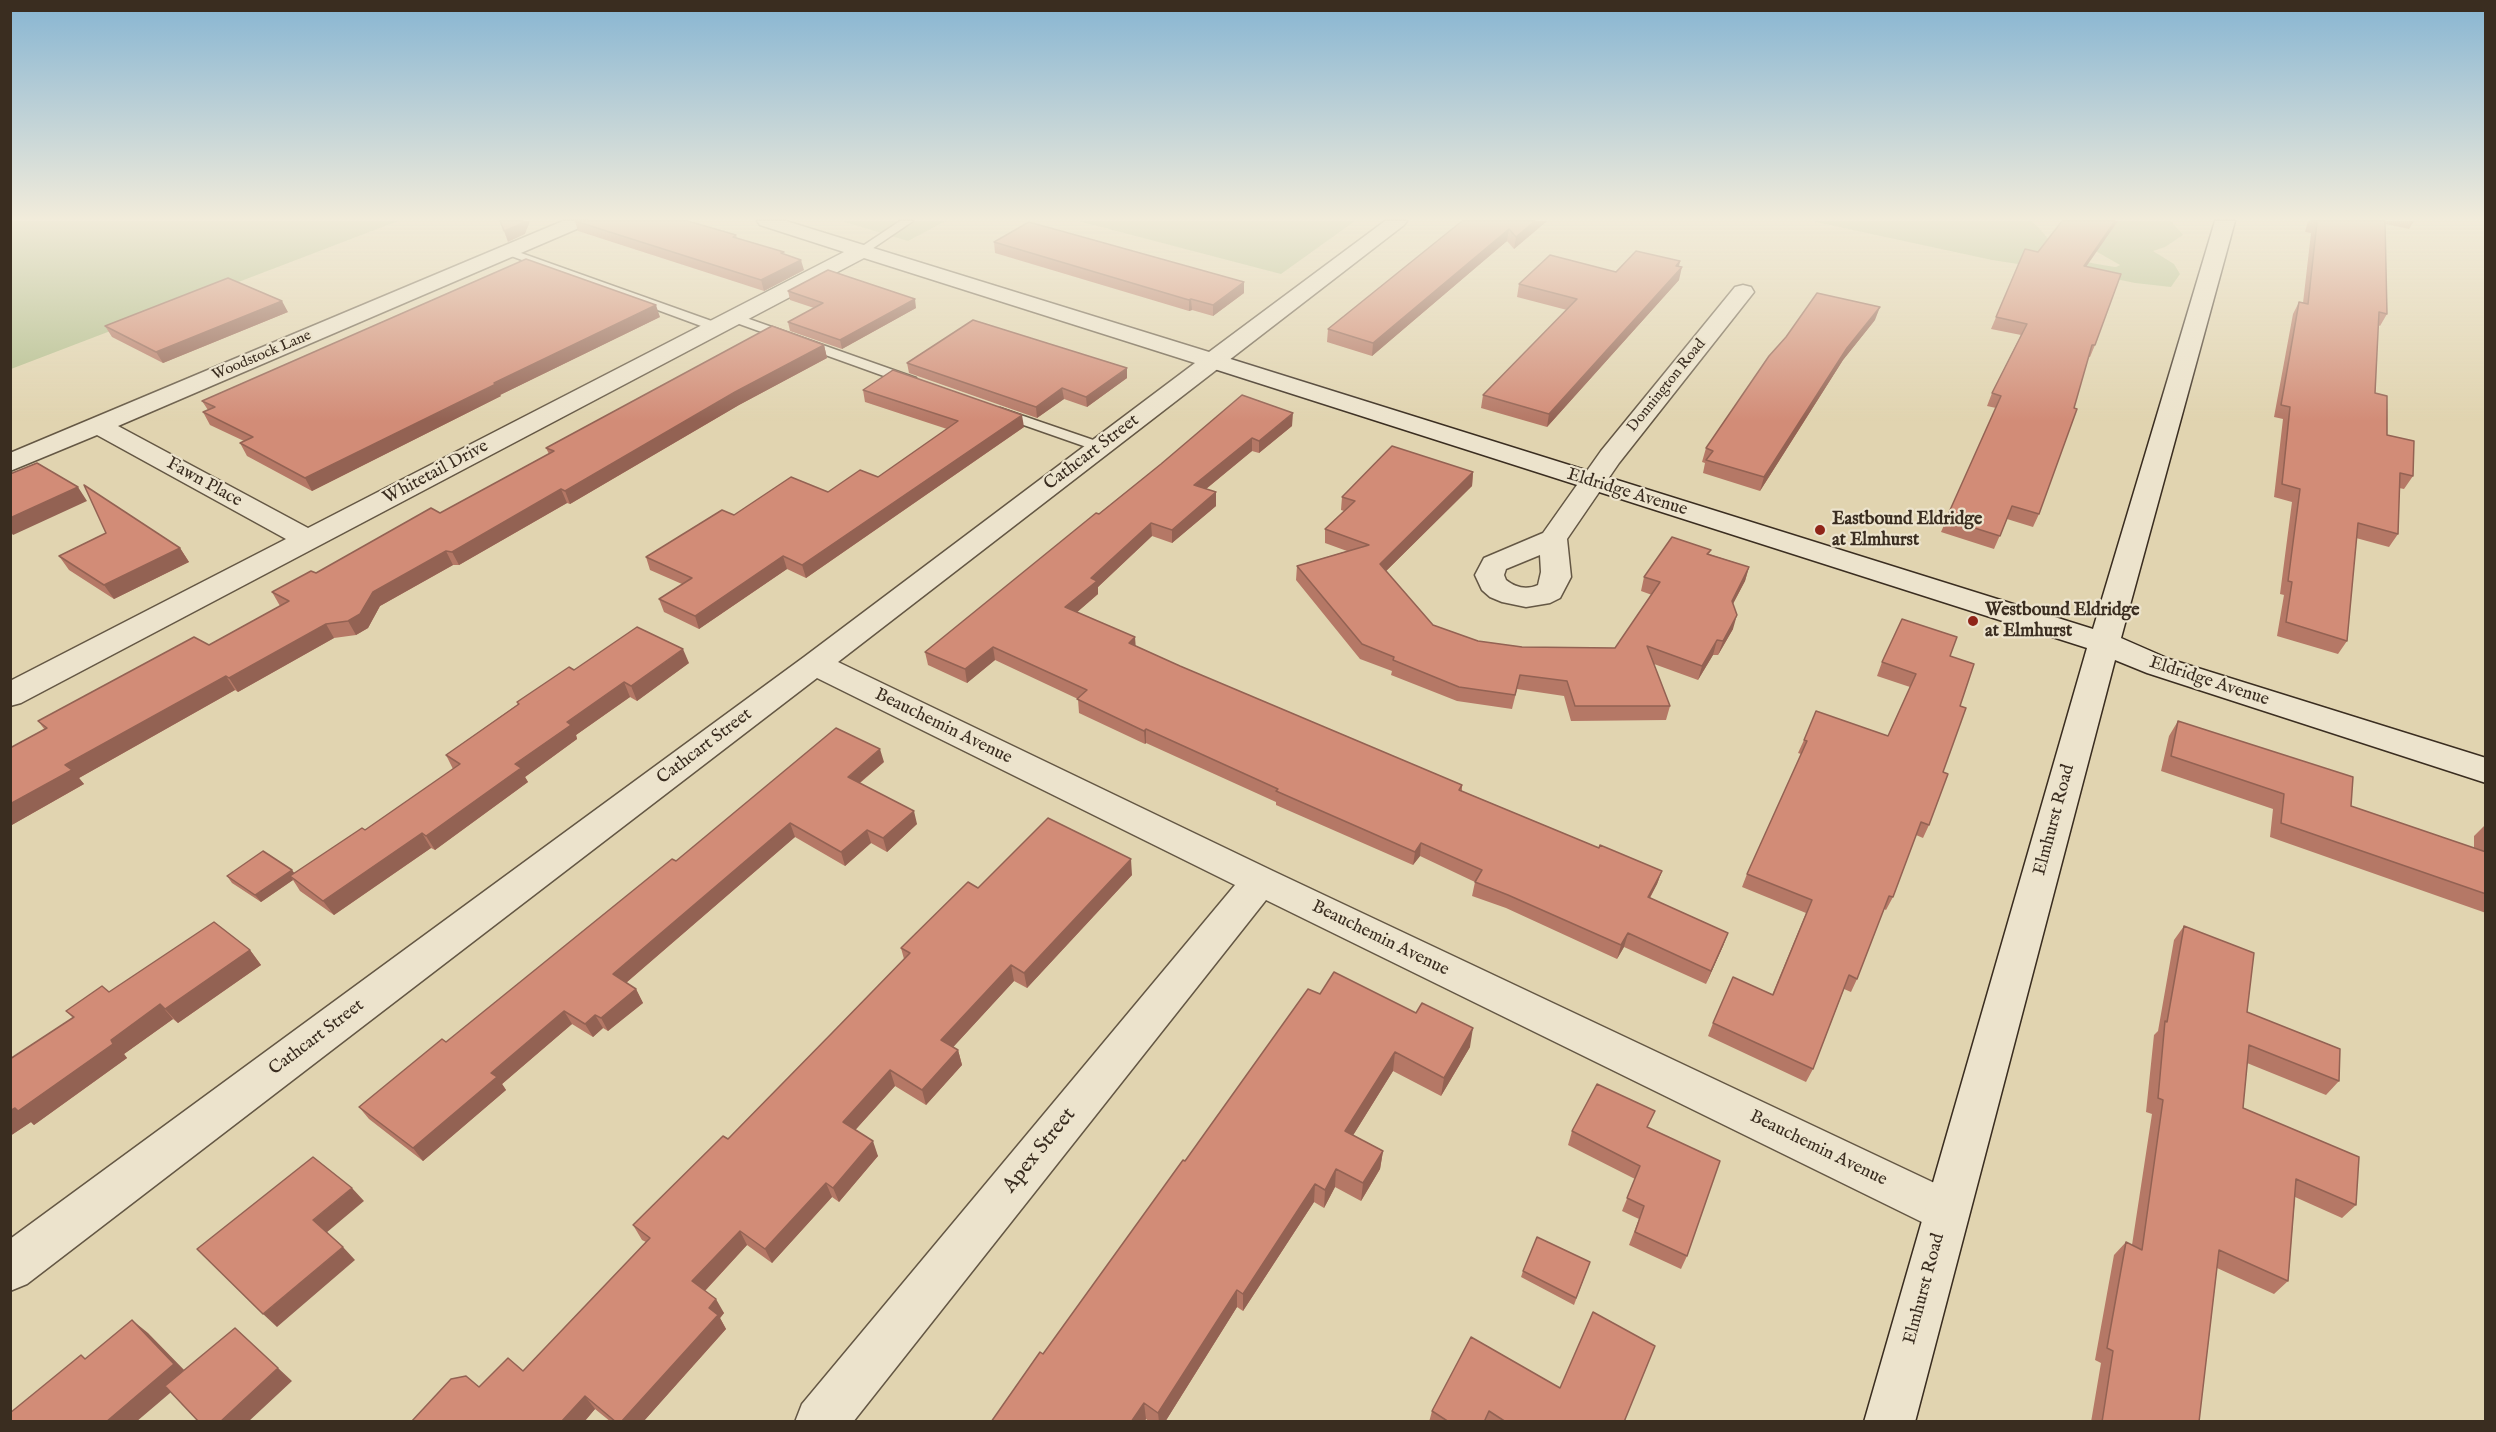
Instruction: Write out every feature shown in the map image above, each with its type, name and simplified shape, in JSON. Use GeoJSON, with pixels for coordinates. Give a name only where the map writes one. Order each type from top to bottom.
{"type":"FeatureCollection","features":[{"type":"Feature","properties":{"kind":"street","name":"Woodstock Lane"},"geometry":{"type":"LineString","coordinates":[[10,463],[421,288]]}},
{"type":"Feature","properties":{"kind":"street","name":"Whitetail Drive"},"geometry":{"type":"LineString","coordinates":[[10,695],[791,288]]}},
{"type":"Feature","properties":{"kind":"street","name":"Eldridge Avenue"},"geometry":{"type":"LineString","coordinates":[[980,288],[2104,643],[2158,666],[2486,771]]}},
{"type":"Feature","properties":{"kind":"street","name":"Cathcart Street"},"geometry":{"type":"LineString","coordinates":[[10,1268],[815,664],[1308,288]]}},
{"type":"Feature","properties":{"kind":"street","name":"Elmhurst Road"},"geometry":{"type":"LineString","coordinates":[[1889,1422],[2104,643],[2206,288]]}},
{"type":"Feature","properties":{"kind":"street","name":"Donnington Road"},"geometry":{"type":"LineString","coordinates":[[1553,539],[1576,511],[1591,482],[1743,292]]}},
{"type":"Feature","properties":{"kind":"street","name":"Fawn Place"},"geometry":{"type":"LineString","coordinates":[[99,426],[309,540]]}},
{"type":"Feature","properties":{"kind":"street","name":"Beauchemin Avenue"},"geometry":{"type":"LineString","coordinates":[[815,664],[1260,881],[1947,1210]]}},
{"type":"Feature","properties":{"kind":"street","name":"Apex Street"},"geometry":{"type":"LineString","coordinates":[[820,1422],[1260,881]]}},
{"type":"Feature","properties":{"kind":"lane"},"geometry":{"type":"LineString","coordinates":[[621,288],[922,384]]}},
{"type":"Feature","properties":{"kind":"lane"},"geometry":{"type":"LineString","coordinates":[[987,408],[1100,447]]}},
{"type":"Feature","properties":{"kind":"green space"},"geometry":{"type":"Polygon","coordinates":[[[11,288],[223,288],[11,369],[11,288]]]}},
{"type":"Feature","properties":{"kind":"building"},"geometry":{"type":"Polygon","coordinates":[[[203,288],[251,288],[282,301],[156,352],[105,326],[203,288]]]}},
{"type":"Feature","properties":{"kind":"building"},"geometry":{"type":"Polygon","coordinates":[[[460,288],[607,288],[656,305],[305,478],[240,443],[253,437],[203,412],[215,407],[202,401],[460,288]]]}},
{"type":"Feature","properties":{"kind":"building"},"geometry":{"type":"Polygon","coordinates":[[[794,288],[881,288],[915,299],[840,340],[788,322],[823,303],[788,291],[794,288]]]}},
{"type":"Feature","properties":{"kind":"building"},"geometry":{"type":"Polygon","coordinates":[[[1148,288],[1236,288],[1213,305],[1148,288]]]}},
{"type":"Feature","properties":{"kind":"building"},"geometry":{"type":"Polygon","coordinates":[[[1379,288],[1439,288],[1373,343],[1328,329],[1379,288]]]}},
{"type":"Feature","properties":{"kind":"building"},"geometry":{"type":"Polygon","coordinates":[[[1534,288],[1663,288],[1549,414],[1483,395],[1577,299],[1534,288]]]}},
{"type":"Feature","properties":{"kind":"building"},"geometry":{"type":"Polygon","coordinates":[[[2008,288],[2116,288],[2095,345],[2092,345],[2074,408],[2077,409],[2039,514],[2012,506],[2000,536],[1946,519],[2001,396],[1992,393],[2027,324],[1996,317],[2008,288]]]}},
{"type":"Feature","properties":{"kind":"building"},"geometry":{"type":"Polygon","coordinates":[[[2310,288],[2386,288],[2387,314],[2379,312],[2375,393],[2387,396],[2387,435],[2414,441],[2413,476],[2400,473],[2398,534],[2358,523],[2347,641],[2286,622],[2292,582],[2288,581],[2300,489],[2282,484],[2290,407],[2281,405],[2299,302],[2308,304],[2310,288]]]}},
{"type":"Feature","properties":{"kind":"building"},"geometry":{"type":"Polygon","coordinates":[[[1817,293],[1880,307],[1847,348],[1764,477],[1706,460],[1713,451],[1706,448],[1769,356],[1786,337],[1817,293]]]}},
{"type":"Feature","properties":{"kind":"building"},"geometry":{"type":"Polygon","coordinates":[[[973,320],[1127,368],[1086,397],[1062,388],[1036,407],[907,363],[973,320]]]}},
{"type":"Feature","properties":{"kind":"building"},"geometry":{"type":"Polygon","coordinates":[[[772,326],[824,345],[735,392],[565,491],[561,489],[452,552],[446,551],[373,592],[360,614],[348,621],[326,624],[65,765],[72,770],[10,804],[10,748],[47,728],[38,721],[194,637],[209,645],[289,601],[272,592],[311,571],[316,573],[431,508],[440,513],[554,451],[546,448],[772,326]]]}},
{"type":"Feature","properties":{"kind":"building"},"geometry":{"type":"Polygon","coordinates":[[[893,370],[1022,415],[802,565],[783,556],[695,616],[659,599],[692,578],[646,557],[722,510],[734,515],[791,477],[828,492],[860,470],[878,477],[958,421],[863,390],[893,370]]]}},
{"type":"Feature","properties":{"kind":"building"},"geometry":{"type":"Polygon","coordinates":[[[1242,395],[1293,413],[1259,441],[1252,438],[1194,485],[1216,492],[1172,530],[1151,523],[1091,578],[1097,581],[1065,607],[1135,637],[1129,643],[1180,666],[1462,785],[1459,790],[1599,848],[1600,845],[1662,871],[1648,897],[1728,933],[1711,971],[1628,933],[1621,945],[1475,882],[1482,870],[1421,843],[1415,852],[1276,791],[1278,789],[1146,729],[1144,731],[1077,699],[1087,690],[993,647],[965,669],[925,652],[1096,513],[1099,514],[1161,464],[1242,395]]]}},
{"type":"Feature","properties":{"kind":"building"},"geometry":{"type":"Polygon","coordinates":[[[1392,446],[1473,472],[1380,564],[1433,625],[1478,641],[1522,647],[1615,648],[1660,582],[1644,577],[1672,537],[1711,550],[1707,554],[1749,567],[1732,601],[1737,615],[1723,641],[1717,640],[1702,666],[1647,646],[1670,706],[1575,706],[1567,681],[1520,675],[1515,695],[1459,687],[1393,660],[1394,657],[1362,644],[1297,566],[1369,545],[1325,529],[1355,501],[1342,497],[1392,446]]]}},
{"type":"Feature","properties":{"kind":"building"},"geometry":{"type":"Polygon","coordinates":[[[37,463],[78,487],[10,518],[10,474],[37,463]]]}},
{"type":"Feature","properties":{"kind":"building"},"geometry":{"type":"Polygon","coordinates":[[[84,485],[180,548],[104,585],[59,556],[106,533],[84,485]]]}},
{"type":"Feature","properties":{"kind":"building"},"geometry":{"type":"Polygon","coordinates":[[[1902,619],[1957,637],[1950,656],[1974,664],[1960,706],[1966,708],[1943,772],[1948,774],[1929,825],[1921,822],[1893,897],[1889,896],[1857,979],[1849,975],[1813,1069],[1713,1023],[1733,977],[1773,995],[1812,900],[1747,874],[1807,741],[1804,740],[1816,711],[1888,736],[1916,674],[1882,662],[1902,619]]]}},
{"type":"Feature","properties":{"kind":"building"},"geometry":{"type":"Polygon","coordinates":[[[637,627],[683,649],[631,686],[624,682],[567,722],[571,725],[515,764],[521,768],[426,836],[422,833],[323,901],[290,876],[362,828],[365,830],[460,764],[446,755],[519,704],[517,702],[569,667],[574,670],[637,627]]]}},
{"type":"Feature","properties":{"kind":"building"},"geometry":{"type":"Polygon","coordinates":[[[2178,721],[2353,777],[2351,806],[2486,852],[2486,894],[2281,823],[2284,794],[2171,756],[2178,721]]]}},
{"type":"Feature","properties":{"kind":"building"},"geometry":{"type":"Polygon","coordinates":[[[836,728],[880,749],[848,777],[914,811],[883,838],[867,830],[841,852],[790,823],[613,974],[636,989],[601,1018],[595,1015],[585,1024],[564,1011],[491,1073],[497,1077],[413,1148],[359,1107],[442,1039],[446,1042],[672,859],[676,861],[836,728]]]}},
{"type":"Feature","properties":{"kind":"building"},"geometry":{"type":"Polygon","coordinates":[[[1048,818],[1131,859],[1024,973],[1011,965],[941,1040],[958,1050],[922,1090],[890,1070],[843,1122],[873,1141],[833,1188],[826,1183],[765,1249],[740,1231],[692,1281],[716,1299],[709,1308],[718,1315],[621,1422],[616,1422],[585,1396],[561,1422],[411,1422],[451,1379],[466,1376],[479,1387],[508,1358],[523,1371],[650,1238],[633,1225],[723,1136],[728,1139],[832,1033],[910,953],[901,948],[968,882],[978,888],[1048,818]]]}},
{"type":"Feature","properties":{"kind":"building"},"geometry":{"type":"Polygon","coordinates":[[[263,851],[292,870],[255,895],[227,876],[263,851]]]}},
{"type":"Feature","properties":{"kind":"building"},"geometry":{"type":"Polygon","coordinates":[[[214,922],[250,950],[165,1009],[160,1004],[111,1040],[113,1044],[18,1111],[15,1108],[10,1111],[10,1059],[74,1017],[66,1011],[102,986],[109,992],[214,922]]]}},
{"type":"Feature","properties":{"kind":"building"},"geometry":{"type":"Polygon","coordinates":[[[2184,926],[2254,953],[2247,1012],[2340,1049],[2339,1081],[2249,1045],[2243,1108],[2359,1157],[2356,1205],[2296,1179],[2288,1281],[2219,1250],[2199,1422],[2102,1422],[2113,1351],[2107,1348],[2126,1242],[2142,1250],[2163,1100],[2158,1098],[2165,1021],[2167,1022],[2184,926]]]}},
{"type":"Feature","properties":{"kind":"building"},"geometry":{"type":"Polygon","coordinates":[[[1334,972],[1416,1013],[1422,1003],[1473,1028],[1444,1078],[1395,1052],[1345,1131],[1383,1151],[1363,1183],[1336,1169],[1325,1190],[1315,1184],[1243,1294],[1237,1290],[1158,1413],[1144,1403],[1131,1422],[991,1422],[1040,1352],[1043,1354],[1183,1160],[1185,1161],[1308,989],[1320,994],[1334,972]]]}},
{"type":"Feature","properties":{"kind":"building"},"geometry":{"type":"Polygon","coordinates":[[[1597,1084],[1655,1111],[1647,1127],[1720,1161],[1687,1256],[1635,1232],[1644,1206],[1627,1198],[1640,1166],[1572,1131],[1597,1084]]]}},
{"type":"Feature","properties":{"kind":"building"},"geometry":{"type":"Polygon","coordinates":[[[313,1157],[352,1188],[313,1220],[343,1247],[263,1314],[197,1249],[313,1157]]]}},
{"type":"Feature","properties":{"kind":"building"},"geometry":{"type":"Polygon","coordinates":[[[1537,1237],[1590,1262],[1576,1298],[1523,1271],[1537,1237]]]}},
{"type":"Feature","properties":{"kind":"building"},"geometry":{"type":"Polygon","coordinates":[[[1593,1312],[1655,1346],[1624,1422],[1506,1422],[1489,1411],[1484,1422],[1449,1422],[1432,1411],[1471,1337],[1560,1388],[1593,1312]]]}},
{"type":"Feature","properties":{"kind":"building"},"geometry":{"type":"Polygon","coordinates":[[[132,1320],[174,1364],[106,1422],[10,1422],[10,1413],[81,1355],[85,1359],[132,1320]]]}},
{"type":"Feature","properties":{"kind":"building"},"geometry":{"type":"Polygon","coordinates":[[[235,1328],[278,1368],[220,1422],[199,1422],[165,1386],[235,1328]]]}},
{"type":"Feature","properties":{"kind":"place","name":"Eastbound Eldridge at Elmhurst"},"geometry":{"type":"Point","coordinates":[1820,530]}},
{"type":"Feature","properties":{"kind":"place","name":"Westbound Eldridge at Elmhurst"},"geometry":{"type":"Point","coordinates":[1973,621]}}]}
